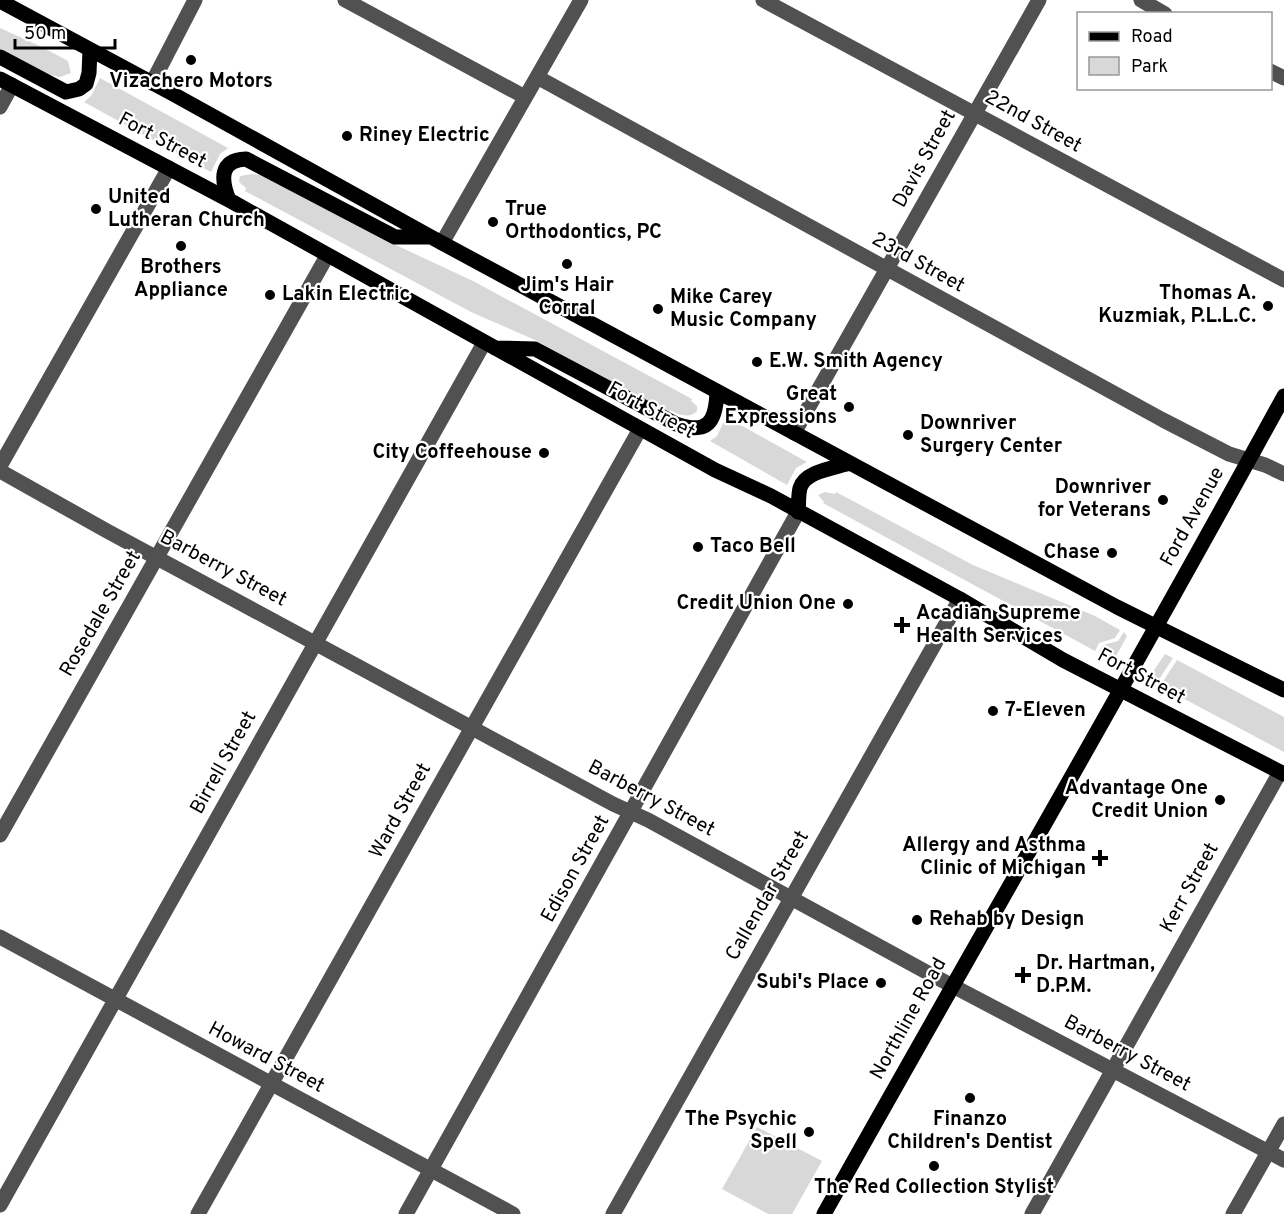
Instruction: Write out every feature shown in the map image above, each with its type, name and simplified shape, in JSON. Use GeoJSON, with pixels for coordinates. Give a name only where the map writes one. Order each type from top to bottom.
{"type":"FeatureCollection","features":[{"type":"Feature","properties":{"kind":"main road"},"geometry":{"type":"LineString","coordinates":[[0,1],[717,392],[1155,627],[1284,690]]}},
{"type":"Feature","properties":{"kind":"main road"},"geometry":{"type":"LineString","coordinates":[[0,57],[66,92],[79,89],[86,84],[90,50]]}},
{"type":"Feature","properties":{"kind":"main road","name":"Fort Street"},"geometry":{"type":"LineString","coordinates":[[6,82],[228,200],[640,429],[960,599],[1063,660],[1282,773]]}},
{"type":"Feature","properties":{"kind":"main road"},"geometry":{"type":"LineString","coordinates":[[228,200],[223,186],[223,177],[229,164],[235,159],[246,159],[395,237],[437,240]]}},
{"type":"Feature","properties":{"kind":"main road"},"geometry":{"type":"LineString","coordinates":[[488,345],[536,349],[689,429],[698,429],[711,421],[717,410],[717,392]]}},
{"type":"Feature","properties":{"kind":"main road","name":"Ford Avenue"},"geometry":{"type":"LineString","coordinates":[[1139,659],[1284,396]]}},
{"type":"Feature","properties":{"kind":"main road"},"geometry":{"type":"LineString","coordinates":[[798,512],[799,490],[806,479],[850,463]]}},
{"type":"Feature","properties":{"kind":"main road","name":"Northline Road"},"geometry":{"type":"LineString","coordinates":[[824,1214],[1139,659]]}},
{"type":"Feature","properties":{"kind":"street"},"geometry":{"type":"LineString","coordinates":[[152,83],[195,0]]}},
{"type":"Feature","properties":{"kind":"street"},"geometry":{"type":"LineString","coordinates":[[345,0],[525,97]]}},
{"type":"Feature","properties":{"kind":"street"},"geometry":{"type":"LineString","coordinates":[[437,240],[537,77],[580,0]]}},
{"type":"Feature","properties":{"kind":"street","name":"22nd Street"},"geometry":{"type":"LineString","coordinates":[[763,0],[1284,280]]}},
{"type":"Feature","properties":{"kind":"street","name":"Davis Street"},"geometry":{"type":"LineString","coordinates":[[794,433],[1039,0]]}},
{"type":"Feature","properties":{"kind":"street"},"geometry":{"type":"LineString","coordinates":[[1141,0],[1162,12]]}},
{"type":"Feature","properties":{"kind":"street","name":"23rd Street"},"geometry":{"type":"LineString","coordinates":[[537,77],[1182,430],[1229,454],[1284,474]]}},
{"type":"Feature","properties":{"kind":"street"},"geometry":{"type":"LineString","coordinates":[[0,107],[6,82]]}},
{"type":"Feature","properties":{"kind":"street"},"geometry":{"type":"LineString","coordinates":[[0,466],[169,168]]}},
{"type":"Feature","properties":{"kind":"street","name":"Rosedale Street"},"geometry":{"type":"LineString","coordinates":[[0,835],[327,256]]}},
{"type":"Feature","properties":{"kind":"street","name":"Birrell Street"},"geometry":{"type":"LineString","coordinates":[[0,1205],[316,644],[488,345]]}},
{"type":"Feature","properties":{"kind":"street","name":"Ward Street"},"geometry":{"type":"LineString","coordinates":[[198,1214],[640,429]]}},
{"type":"Feature","properties":{"kind":"street","name":"Barberry Street"},"geometry":{"type":"LineString","coordinates":[[0,471],[316,644],[952,986],[1284,1160]]}},
{"type":"Feature","properties":{"kind":"street","name":"Edison Street"},"geometry":{"type":"LineString","coordinates":[[406,1214],[798,512]]}},
{"type":"Feature","properties":{"kind":"street","name":"Callendar Street"},"geometry":{"type":"LineString","coordinates":[[613,1214],[960,599]]}},
{"type":"Feature","properties":{"kind":"street","name":"Kerr Street"},"geometry":{"type":"LineString","coordinates":[[1032,1214],[1282,773]]}},
{"type":"Feature","properties":{"kind":"street","name":"Howard Street"},"geometry":{"type":"LineString","coordinates":[[0,937],[513,1214]]}},
{"type":"Feature","properties":{"kind":"street"},"geometry":{"type":"LineString","coordinates":[[1233,1214],[1284,1124]]}},
{"type":"Feature","properties":{"kind":"green space"},"geometry":{"type":"Polygon","coordinates":[[[0,28],[68,61],[71,73],[60,77],[47,74],[46,77],[0,52],[0,28]]]}},
{"type":"Feature","properties":{"kind":"green space"},"geometry":{"type":"Polygon","coordinates":[[[100,78],[228,148],[220,154],[211,172],[84,102],[91,96],[100,78]]]}},
{"type":"Feature","properties":{"kind":"green space"},"geometry":{"type":"Polygon","coordinates":[[[262,173],[398,246],[473,281],[692,399],[691,401],[697,406],[697,411],[688,416],[670,410],[668,413],[535,340],[471,312],[245,191],[246,188],[239,182],[240,176],[262,173]]]}},
{"type":"Feature","properties":{"kind":"green space"},"geometry":{"type":"Polygon","coordinates":[[[726,417],[807,462],[796,468],[787,485],[710,441],[717,436],[726,417]]]}},
{"type":"Feature","properties":{"kind":"green space"},"geometry":{"type":"Polygon","coordinates":[[[825,492],[835,494],[836,492],[973,565],[1095,616],[1120,630],[1115,638],[1099,643],[1095,651],[823,503],[818,495],[825,492]]]}},
{"type":"Feature","properties":{"kind":"green space"},"geometry":{"type":"Polygon","coordinates":[[[1124,632],[1127,636],[1114,660],[1098,653],[1103,645],[1118,641],[1124,632]]]}},
{"type":"Feature","properties":{"kind":"green space"},"geometry":{"type":"Polygon","coordinates":[[[1165,654],[1173,658],[1156,684],[1151,681],[1150,676],[1165,654]]]}},
{"type":"Feature","properties":{"kind":"green space"},"geometry":{"type":"Polygon","coordinates":[[[1177,660],[1284,717],[1284,752],[1160,686],[1177,660]]]}},
{"type":"Feature","properties":{"kind":"green space"},"geometry":{"type":"Polygon","coordinates":[[[757,1127],[822,1161],[792,1214],[768,1214],[722,1189],[757,1127]]]}},
{"type":"Feature","properties":{"kind":"place","name":"Vizachero Motors"},"geometry":{"type":"Point","coordinates":[191,60]}},
{"type":"Feature","properties":{"kind":"place","name":"Riney Electric"},"geometry":{"type":"Point","coordinates":[347,136]}},
{"type":"Feature","properties":{"kind":"place","name":"United Lutheran Church"},"geometry":{"type":"Point","coordinates":[96,209]}},
{"type":"Feature","properties":{"kind":"place","name":"True Orthodontics, PC"},"geometry":{"type":"Point","coordinates":[493,222]}},
{"type":"Feature","properties":{"kind":"place","name":"Brothers Appliance"},"geometry":{"type":"Point","coordinates":[181,246]}},
{"type":"Feature","properties":{"kind":"place","name":"Jim's Hair Corral"},"geometry":{"type":"Point","coordinates":[567,264]}},
{"type":"Feature","properties":{"kind":"place","name":"Lakin Electric"},"geometry":{"type":"Point","coordinates":[270,295]}},
{"type":"Feature","properties":{"kind":"place","name":"Thomas A. Kuzmiak, P.L.L.C."},"geometry":{"type":"Point","coordinates":[1268,306]}},
{"type":"Feature","properties":{"kind":"place","name":"Mike Carey Music Company"},"geometry":{"type":"Point","coordinates":[658,309]}},
{"type":"Feature","properties":{"kind":"place","name":"E.W. Smith Agency"},"geometry":{"type":"Point","coordinates":[757,362]}},
{"type":"Feature","properties":{"kind":"place","name":"Great Expressions"},"geometry":{"type":"Point","coordinates":[849,407]}},
{"type":"Feature","properties":{"kind":"place","name":"Downriver Surgery Center"},"geometry":{"type":"Point","coordinates":[908,435]}},
{"type":"Feature","properties":{"kind":"place","name":"City Coffeehouse"},"geometry":{"type":"Point","coordinates":[544,453]}},
{"type":"Feature","properties":{"kind":"place","name":"Downriver for Veterans"},"geometry":{"type":"Point","coordinates":[1163,500]}},
{"type":"Feature","properties":{"kind":"place","name":"Taco Bell"},"geometry":{"type":"Point","coordinates":[698,547]}},
{"type":"Feature","properties":{"kind":"place","name":"Chase"},"geometry":{"type":"Point","coordinates":[1112,553]}},
{"type":"Feature","properties":{"kind":"place","name":"Credit Union One"},"geometry":{"type":"Point","coordinates":[848,604]}},
{"type":"Feature","properties":{"kind":"place","name":"Acadian Supreme Health Services"},"geometry":{"type":"Point","coordinates":[902,625]}},
{"type":"Feature","properties":{"kind":"place","name":"7-Eleven"},"geometry":{"type":"Point","coordinates":[993,711]}},
{"type":"Feature","properties":{"kind":"place","name":"Advantage One Credit Union"},"geometry":{"type":"Point","coordinates":[1220,800]}},
{"type":"Feature","properties":{"kind":"place","name":"Allergy and Asthma Clinic of Michigan"},"geometry":{"type":"Point","coordinates":[1100,858]}},
{"type":"Feature","properties":{"kind":"place","name":"Rehab by Design"},"geometry":{"type":"Point","coordinates":[917,920]}},
{"type":"Feature","properties":{"kind":"place","name":"Dr. Hartman, D.P.M."},"geometry":{"type":"Point","coordinates":[1023,975]}},
{"type":"Feature","properties":{"kind":"place","name":"Subi's Place"},"geometry":{"type":"Point","coordinates":[881,983]}},
{"type":"Feature","properties":{"kind":"place","name":"Finanzo Children's Dentist"},"geometry":{"type":"Point","coordinates":[970,1098]}},
{"type":"Feature","properties":{"kind":"place","name":"The Psychic Spell"},"geometry":{"type":"Point","coordinates":[809,1132]}},
{"type":"Feature","properties":{"kind":"place","name":"The Red Collection Stylist"},"geometry":{"type":"Point","coordinates":[934,1166]}}]}
